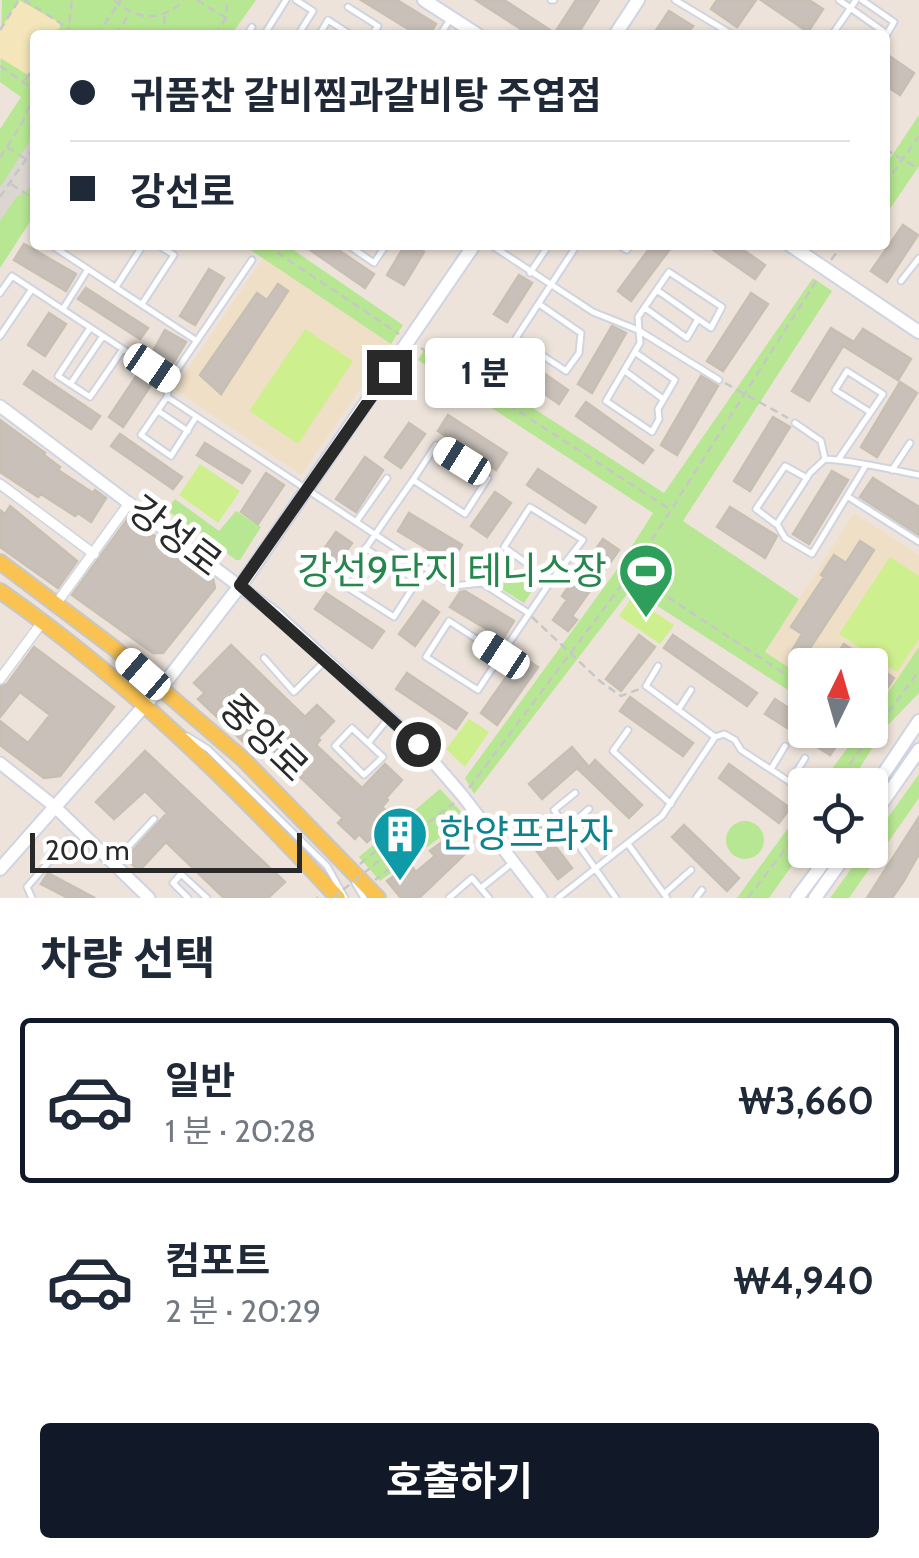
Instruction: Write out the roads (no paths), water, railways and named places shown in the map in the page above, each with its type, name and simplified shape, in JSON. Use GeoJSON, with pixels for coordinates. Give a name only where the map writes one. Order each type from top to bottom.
{"type":"FeatureCollection","features":[{"type":"Feature","properties":{"kind":"main road"},"geometry":{"type":"LineString","coordinates":[[424,0],[470,30]]}},
{"type":"Feature","properties":{"kind":"main road"},"geometry":{"type":"LineString","coordinates":[[618,30],[638,0]]}},
{"type":"Feature","properties":{"kind":"main road"},"geometry":{"type":"LineString","coordinates":[[0,869],[146,705],[240,585],[471,250]]}},
{"type":"Feature","properties":{"kind":"main road"},"geometry":{"type":"LineString","coordinates":[[797,250],[919,332]]}},
{"type":"Feature","properties":{"kind":"main road","name":"중앙로"},"geometry":{"type":"LineString","coordinates":[[0,566],[56,604],[243,759],[352,864],[378,898]]}},
{"type":"Feature","properties":{"kind":"main road","name":"중앙로"},"geometry":{"type":"LineString","coordinates":[[0,591],[172,726],[339,898]]}},
{"type":"Feature","properties":{"kind":"main road"},"geometry":{"type":"LineString","coordinates":[[887,768],[919,721]]}},
{"type":"Feature","properties":{"kind":"main road"},"geometry":{"type":"LineString","coordinates":[[888,794],[919,750]]}},
{"type":"Feature","properties":{"kind":"main road"},"geometry":{"type":"LineString","coordinates":[[797,898],[820,868]]}},
{"type":"Feature","properties":{"kind":"main road"},"geometry":{"type":"LineString","coordinates":[[814,898],[836,868]]}},
{"type":"Feature","properties":{"kind":"street","name":"강성로"},"geometry":{"type":"LineString","coordinates":[[0,406],[240,585],[326,660],[418,744],[541,898]]}},
{"type":"Feature","properties":{"kind":"street"},"geometry":{"type":"LineString","coordinates":[[0,484],[94,554]]}},
{"type":"Feature","properties":{"kind":"street"},"geometry":{"type":"LineString","coordinates":[[56,604],[130,502]]}},
{"type":"Feature","properties":{"kind":"street"},"geometry":{"type":"LineString","coordinates":[[0,679],[43,621]]}},
{"type":"Feature","properties":{"kind":"street"},"geometry":{"type":"LineString","coordinates":[[0,763],[54,806],[149,898]]}},
{"type":"Feature","properties":{"kind":"lane"},"geometry":{"type":"LineString","coordinates":[[267,30],[286,0]]}},
{"type":"Feature","properties":{"kind":"lane"},"geometry":{"type":"LineString","coordinates":[[296,0],[313,11],[301,30]]}},
{"type":"Feature","properties":{"kind":"lane"},"geometry":{"type":"LineString","coordinates":[[674,0],[725,30]]}},
{"type":"Feature","properties":{"kind":"lane"},"geometry":{"type":"LineString","coordinates":[[839,0],[882,30]]}},
{"type":"Feature","properties":{"kind":"lane"},"geometry":{"type":"LineString","coordinates":[[836,30],[859,0],[894,22],[890,30]]}},
{"type":"Feature","properties":{"kind":"lane"},"geometry":{"type":"LineString","coordinates":[[348,8],[378,26],[375,30]]}},
{"type":"Feature","properties":{"kind":"lane"},"geometry":{"type":"LineString","coordinates":[[443,30],[451,17]]}},
{"type":"Feature","properties":{"kind":"lane"},"geometry":{"type":"LineString","coordinates":[[322,30],[328,20],[343,30]]}},
{"type":"Feature","properties":{"kind":"lane"},"geometry":{"type":"LineString","coordinates":[[62,250],[196,341]]}},
{"type":"Feature","properties":{"kind":"lane"},"geometry":{"type":"LineString","coordinates":[[116,288],[140,250]]}},
{"type":"Feature","properties":{"kind":"lane"},"geometry":{"type":"LineString","coordinates":[[142,305],[174,255],[166,250]]}},
{"type":"Feature","properties":{"kind":"lane"},"geometry":{"type":"LineString","coordinates":[[356,250],[374,262],[382,250]]}},
{"type":"Feature","properties":{"kind":"lane"},"geometry":{"type":"LineString","coordinates":[[498,250],[593,312],[638,330],[719,380]]}},
{"type":"Feature","properties":{"kind":"lane"},"geometry":{"type":"LineString","coordinates":[[530,273],[545,250]]}},
{"type":"Feature","properties":{"kind":"lane"},"geometry":{"type":"LineString","coordinates":[[539,304],[581,333],[579,354],[566,371],[516,338],[574,250]]}},
{"type":"Feature","properties":{"kind":"lane"},"geometry":{"type":"LineString","coordinates":[[901,281],[919,258]]}},
{"type":"Feature","properties":{"kind":"lane"},"geometry":{"type":"LineString","coordinates":[[196,417],[172,456],[141,436],[168,397],[170,380],[252,260]]}},
{"type":"Feature","properties":{"kind":"lane"},"geometry":{"type":"LineString","coordinates":[[62,309],[88,269]]}},
{"type":"Feature","properties":{"kind":"lane"},"geometry":{"type":"LineString","coordinates":[[636,353],[675,380],[652,432],[606,400],[640,343],[638,317],[669,272],[722,307],[710,328],[657,290]]}},
{"type":"Feature","properties":{"kind":"lane"},"geometry":{"type":"LineString","coordinates":[[0,293],[12,276],[170,380]]}},
{"type":"Feature","properties":{"kind":"lane"},"geometry":{"type":"LineString","coordinates":[[0,336],[32,289]]}},
{"type":"Feature","properties":{"kind":"lane"},"geometry":{"type":"LineString","coordinates":[[644,308],[687,338],[698,319]]}},
{"type":"Feature","properties":{"kind":"lane"},"geometry":{"type":"LineString","coordinates":[[90,328],[58,376],[90,397],[123,349]]}},
{"type":"Feature","properties":{"kind":"lane"},"geometry":{"type":"LineString","coordinates":[[71,384],[103,336]]}},
{"type":"Feature","properties":{"kind":"lane"},"geometry":{"type":"LineString","coordinates":[[625,371],[664,399]]}},
{"type":"Feature","properties":{"kind":"lane"},"geometry":{"type":"LineString","coordinates":[[838,460],[883,394],[847,371],[835,390],[870,412]]}},
{"type":"Feature","properties":{"kind":"lane"},"geometry":{"type":"LineString","coordinates":[[168,397],[453,586],[482,583],[528,612]]}},
{"type":"Feature","properties":{"kind":"lane"},"geometry":{"type":"LineString","coordinates":[[158,412],[188,431]]}},
{"type":"Feature","properties":{"kind":"lane"},"geometry":{"type":"LineString","coordinates":[[795,422],[821,441],[825,458]]}},
{"type":"Feature","properties":{"kind":"lane"},"geometry":{"type":"LineString","coordinates":[[892,470],[910,443]]}},
{"type":"Feature","properties":{"kind":"lane"},"geometry":{"type":"LineString","coordinates":[[365,548],[417,581],[394,617],[342,584],[365,548],[374,534],[436,445],[488,478],[465,514],[413,480]]}},
{"type":"Feature","properties":{"kind":"lane"},"geometry":{"type":"LineString","coordinates":[[825,458],[919,474]]}},
{"type":"Feature","properties":{"kind":"lane"},"geometry":{"type":"LineString","coordinates":[[777,524],[825,458]]}},
{"type":"Feature","properties":{"kind":"lane"},"geometry":{"type":"LineString","coordinates":[[807,478],[785,466],[756,509],[777,524],[785,538],[812,554],[866,465]]}},
{"type":"Feature","properties":{"kind":"lane"},"geometry":{"type":"LineString","coordinates":[[356,522],[386,478]]}},
{"type":"Feature","properties":{"kind":"lane"},"geometry":{"type":"LineString","coordinates":[[847,496],[919,542]]}},
{"type":"Feature","properties":{"kind":"lane"},"geometry":{"type":"LineString","coordinates":[[501,655],[449,622],[426,657],[478,690],[501,655],[528,612],[582,540],[530,507],[504,547],[551,581]]}},
{"type":"Feature","properties":{"kind":"lane"},"geometry":{"type":"LineString","coordinates":[[264,658],[294,692],[326,660]]}},
{"type":"Feature","properties":{"kind":"lane"},"geometry":{"type":"LineString","coordinates":[[658,666],[646,686],[715,737]]}},
{"type":"Feature","properties":{"kind":"lane"},"geometry":{"type":"LineString","coordinates":[[678,710],[692,690]]}},
{"type":"Feature","properties":{"kind":"lane"},"geometry":{"type":"LineString","coordinates":[[369,743],[389,718]]}},
{"type":"Feature","properties":{"kind":"lane"},"geometry":{"type":"LineString","coordinates":[[352,728],[369,743],[383,757],[364,775],[335,746],[352,728]]}},
{"type":"Feature","properties":{"kind":"lane"},"geometry":{"type":"LineString","coordinates":[[628,730],[613,751],[671,804]]}},
{"type":"Feature","properties":{"kind":"lane"},"geometry":{"type":"LineString","coordinates":[[558,898],[662,816],[715,737],[724,734],[735,740],[741,750],[790,782],[805,758]]}},
{"type":"Feature","properties":{"kind":"lane"},"geometry":{"type":"LineString","coordinates":[[771,770],[785,746]]}},
{"type":"Feature","properties":{"kind":"lane"},"geometry":{"type":"LineString","coordinates":[[575,793],[554,810],[616,898]]}},
{"type":"Feature","properties":{"kind":"lane"},"geometry":{"type":"LineString","coordinates":[[567,828],[589,809]]}},
{"type":"Feature","properties":{"kind":"lane"},"geometry":{"type":"LineString","coordinates":[[113,863],[154,819]]}},
{"type":"Feature","properties":{"kind":"lane"},"geometry":{"type":"LineString","coordinates":[[32,898],[27,887],[68,840]]}},
{"type":"Feature","properties":{"kind":"lane"},"geometry":{"type":"LineString","coordinates":[[628,844],[666,896],[691,870]]}},
{"type":"Feature","properties":{"kind":"lane"},"geometry":{"type":"LineString","coordinates":[[481,888],[514,862]]}},
{"type":"Feature","properties":{"kind":"lane"},"geometry":{"type":"LineString","coordinates":[[352,864],[364,898]]}},
{"type":"Feature","properties":{"kind":"lane"},"geometry":{"type":"LineString","coordinates":[[188,898],[173,882],[181,874],[207,898]]}},
{"type":"Feature","properties":{"kind":"lane"},"geometry":{"type":"LineString","coordinates":[[448,898],[472,878],[489,898]]}},
{"type":"Feature","properties":{"kind":"lane"},"geometry":{"type":"LineString","coordinates":[[696,898],[702,890]]}},
{"type":"Feature","properties":{"kind":"place","name":"강선9단지 테니스장"},"geometry":{"type":"Point","coordinates":[646,620]}},
{"type":"Feature","properties":{"kind":"place","name":"한양프라자"},"geometry":{"type":"Point","coordinates":[400,883]}}]}
